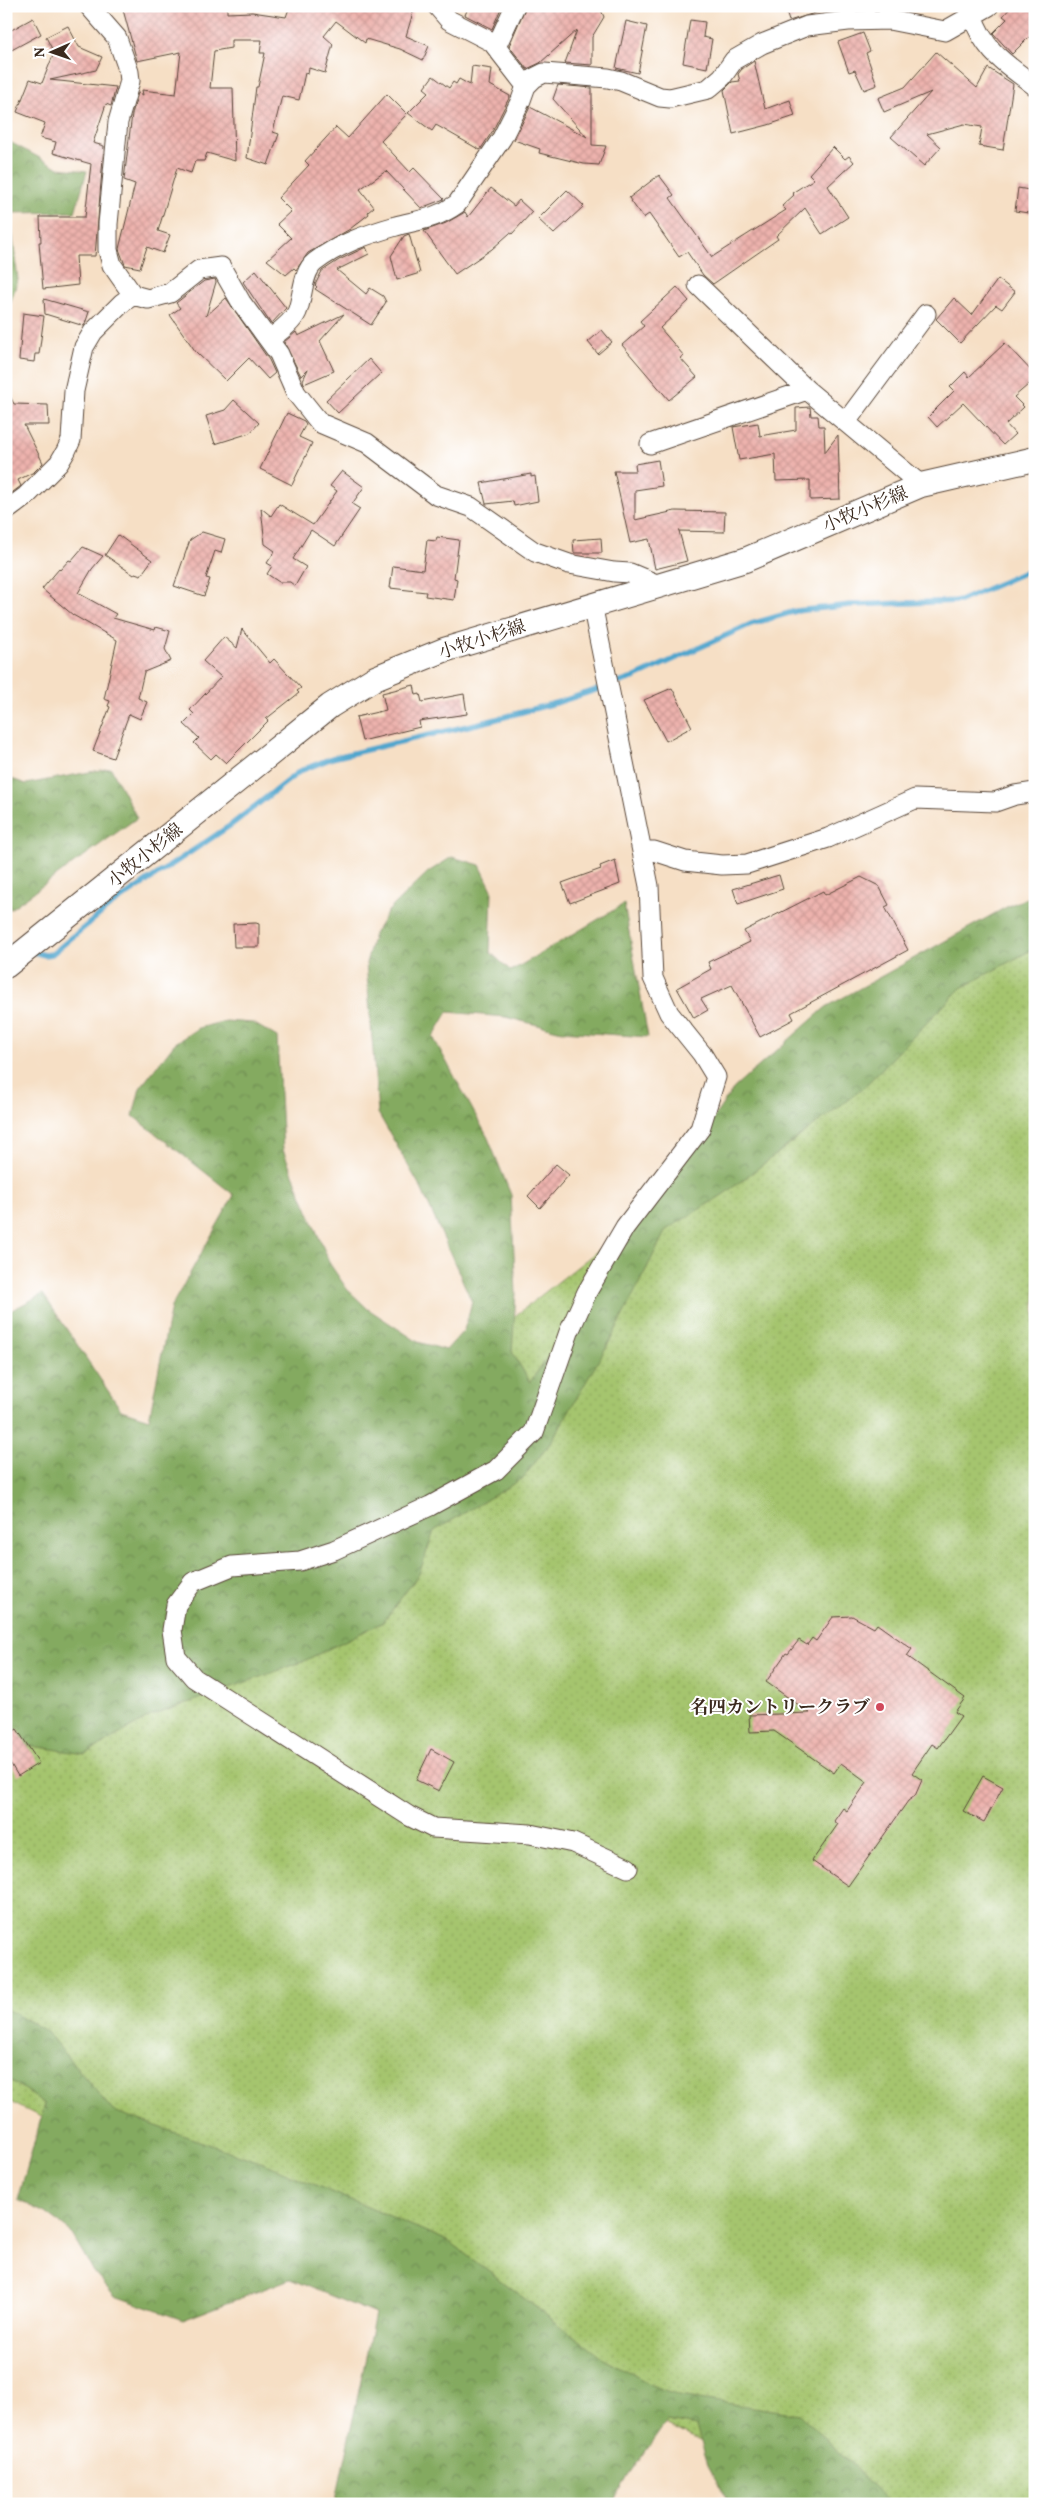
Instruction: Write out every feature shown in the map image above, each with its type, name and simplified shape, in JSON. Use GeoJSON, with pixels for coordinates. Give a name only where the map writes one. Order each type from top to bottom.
{"type":"FeatureCollection","features":[{"type":"Feature","properties":{"kind":"main road","name":"小牧小杉線"},"geometry":{"type":"LineString","coordinates":[[10,963],[330,706],[375,678],[444,650],[592,604],[661,586],[745,560],[921,485],[1035,459]]}},
{"type":"Feature","properties":{"kind":"street"},"geometry":{"type":"LineString","coordinates":[[88,6],[117,38],[129,72],[130,82],[118,122],[107,240],[112,266],[133,295],[148,299],[170,293],[200,270],[221,267],[251,318],[270,339],[296,393],[320,423],[367,442],[436,495],[471,507],[524,546],[540,554],[569,564],[630,573],[661,586]]}},
{"type":"Feature","properties":{"kind":"street"},"geometry":{"type":"LineString","coordinates":[[437,6],[449,20],[492,42],[526,86]]}},
{"type":"Feature","properties":{"kind":"street"},"geometry":{"type":"LineString","coordinates":[[496,48],[515,6]]}},
{"type":"Feature","properties":{"kind":"street"},"geometry":{"type":"LineString","coordinates":[[270,339],[287,326],[297,313],[310,269],[318,260],[356,239],[398,226],[422,222],[447,211],[457,204],[502,138],[526,86],[534,78],[544,73],[586,75],[621,81],[660,98],[670,98],[708,88],[722,77],[734,60],[762,44],[807,26],[848,21],[889,20],[944,31],[989,6]]}},
{"type":"Feature","properties":{"kind":"street"},"geometry":{"type":"LineString","coordinates":[[972,16],[980,37],[991,51],[1035,86]]}},
{"type":"Feature","properties":{"kind":"street"},"geometry":{"type":"LineString","coordinates":[[698,285],[807,390],[921,485]]}},
{"type":"Feature","properties":{"kind":"street"},"geometry":{"type":"LineString","coordinates":[[6,511],[26,496],[59,463],[66,452],[72,433],[74,391],[84,347],[93,332],[122,303],[133,295]]}},
{"type":"Feature","properties":{"kind":"street"},"geometry":{"type":"LineString","coordinates":[[846,422],[926,314]]}},
{"type":"Feature","properties":{"kind":"street"},"geometry":{"type":"LineString","coordinates":[[650,444],[807,390]]}},
{"type":"Feature","properties":{"kind":"street"},"geometry":{"type":"LineString","coordinates":[[592,604],[649,886],[653,978],[669,1013],[702,1054],[716,1077],[700,1129],[625,1227],[587,1292],[569,1332],[534,1432],[496,1470],[430,1506],[334,1550],[300,1561],[232,1566],[193,1582],[176,1605],[172,1630],[176,1658],[194,1678],[408,1816],[433,1828],[530,1834],[573,1843],[628,1868]]}},
{"type":"Feature","properties":{"kind":"street"},"geometry":{"type":"LineString","coordinates":[[642,850],[654,851],[685,861],[722,865],[747,864],[828,838],[915,799],[995,802],[1015,795],[1035,792]]}},
{"type":"Feature","properties":{"kind":"green space"},"geometry":{"type":"Polygon","coordinates":[[[6,140],[59,168],[87,171],[75,212],[10,213],[18,280],[6,315],[6,140]]]}},
{"type":"Feature","properties":{"kind":"green space"},"geometry":{"type":"Polygon","coordinates":[[[111,768],[137,818],[6,912],[6,777],[26,784],[111,768]]]}},
{"type":"Feature","properties":{"kind":"green space"},"geometry":{"type":"Polygon","coordinates":[[[452,857],[480,865],[492,890],[490,952],[511,971],[624,904],[648,1037],[562,1031],[505,1017],[448,1012],[433,1037],[488,1138],[511,1195],[516,1293],[512,1352],[530,1382],[734,1088],[826,1007],[1010,905],[1035,895],[1035,948],[961,988],[862,1089],[724,1194],[666,1230],[611,1339],[551,1442],[523,1478],[434,1531],[419,1574],[383,1622],[302,1662],[151,1716],[85,1754],[6,1742],[6,1313],[43,1294],[121,1410],[149,1419],[171,1307],[234,1195],[133,1116],[140,1088],[174,1044],[198,1028],[226,1021],[253,1023],[277,1037],[283,1150],[330,1264],[347,1289],[368,1309],[418,1342],[446,1350],[464,1330],[472,1302],[421,1188],[378,1113],[366,963],[374,934],[389,910],[428,872],[452,857]]]}},
{"type":"Feature","properties":{"kind":"green space","name":"名四カントリークラブ"},"geometry":{"type":"Polygon","coordinates":[[[1035,906],[1035,2504],[828,2504],[6,2100],[6,1584],[379,1423],[1035,906]]]}},
{"type":"Feature","properties":{"kind":"green space"},"geometry":{"type":"Polygon","coordinates":[[[6,2009],[45,2030],[113,2111],[263,2163],[448,2241],[602,2357],[652,2385],[679,2396],[800,2414],[891,2504],[730,2504],[710,2471],[696,2426],[667,2421],[624,2482],[612,2504],[335,2504],[375,2314],[290,2279],[183,2320],[115,2296],[94,2272],[70,2231],[46,2213],[18,2200],[45,2104],[6,2077],[6,2009]]]}},
{"type":"Feature","properties":{"kind":"building"},"geometry":{"type":"Polygon","coordinates":[[[122,6],[227,6],[227,13],[252,12],[286,17],[290,6],[415,6],[406,36],[429,46],[423,60],[400,49],[366,39],[365,43],[336,21],[324,36],[333,44],[325,73],[309,68],[308,74],[305,73],[299,100],[282,96],[273,132],[279,134],[268,165],[247,158],[256,87],[258,87],[265,53],[260,53],[262,40],[231,40],[231,48],[214,51],[210,88],[233,88],[235,161],[207,153],[204,161],[195,161],[191,173],[177,168],[158,231],[170,235],[163,253],[147,247],[140,268],[125,265],[119,249],[135,184],[124,180],[132,114],[138,93],[143,95],[142,90],[176,94],[181,52],[137,61],[122,6]]]}},
{"type":"Feature","properties":{"kind":"building"},"geometry":{"type":"Polygon","coordinates":[[[469,6],[502,6],[492,29],[465,15],[469,6]]]}},
{"type":"Feature","properties":{"kind":"building"},"geometry":{"type":"Polygon","coordinates":[[[526,6],[605,6],[601,10],[604,17],[592,37],[592,65],[565,63],[577,30],[540,63],[527,69],[509,46],[526,6]]]}},
{"type":"Feature","properties":{"kind":"building"},"geometry":{"type":"Polygon","coordinates":[[[784,6],[831,6],[831,8],[789,21],[784,6]]]}},
{"type":"Feature","properties":{"kind":"building"},"geometry":{"type":"Polygon","coordinates":[[[1012,6],[1026,6],[1035,14],[1035,31],[1012,54],[993,33],[1007,19],[1003,16],[1012,6]]]}},
{"type":"Feature","properties":{"kind":"building"},"geometry":{"type":"Polygon","coordinates":[[[33,18],[41,34],[6,53],[6,33],[33,18]]]}},
{"type":"Feature","properties":{"kind":"building"},"geometry":{"type":"Polygon","coordinates":[[[690,20],[705,22],[703,37],[712,39],[707,68],[683,63],[690,20]]]}},
{"type":"Feature","properties":{"kind":"building"},"geometry":{"type":"Polygon","coordinates":[[[626,21],[647,26],[638,73],[616,68],[626,21]]]}},
{"type":"Feature","properties":{"kind":"building"},"geometry":{"type":"Polygon","coordinates":[[[68,26],[79,47],[102,57],[96,70],[50,80],[116,87],[111,106],[106,104],[93,143],[104,146],[95,256],[76,256],[78,285],[43,289],[39,242],[41,242],[40,217],[85,217],[91,164],[53,153],[56,142],[40,138],[45,123],[17,112],[30,79],[42,83],[54,53],[46,37],[68,26]]]}},
{"type":"Feature","properties":{"kind":"building"},"geometry":{"type":"Polygon","coordinates":[[[863,33],[870,51],[866,53],[877,85],[864,90],[855,70],[849,72],[838,42],[863,33]]]}},
{"type":"Feature","properties":{"kind":"building"},"geometry":{"type":"Polygon","coordinates":[[[936,52],[977,88],[988,68],[1013,84],[1003,150],[979,146],[982,127],[964,124],[927,134],[941,147],[924,166],[891,137],[931,92],[884,112],[878,98],[905,87],[936,52]]]}},
{"type":"Feature","properties":{"kind":"building"},"geometry":{"type":"Polygon","coordinates":[[[754,61],[765,109],[790,100],[795,116],[733,134],[724,90],[732,82],[740,81],[738,74],[754,61]]]}},
{"type":"Feature","properties":{"kind":"building"},"geometry":{"type":"Polygon","coordinates":[[[472,66],[492,69],[490,85],[510,96],[492,132],[480,150],[436,125],[432,131],[408,113],[429,92],[424,88],[433,76],[449,88],[453,82],[456,84],[459,79],[470,85],[472,66]]]}},
{"type":"Feature","properties":{"kind":"building"},"geometry":{"type":"Polygon","coordinates":[[[558,85],[592,88],[592,145],[606,146],[599,165],[584,164],[539,153],[540,149],[514,140],[530,107],[587,137],[553,99],[558,85]]]}},
{"type":"Feature","properties":{"kind":"building"},"geometry":{"type":"Polygon","coordinates":[[[387,94],[407,114],[381,141],[410,172],[414,168],[444,199],[421,208],[386,171],[360,189],[374,207],[368,212],[369,214],[350,229],[308,253],[296,270],[294,268],[286,275],[267,260],[291,238],[277,224],[291,211],[278,198],[309,165],[305,161],[336,127],[348,138],[387,94]]]}},
{"type":"Feature","properties":{"kind":"building"},"geometry":{"type":"Polygon","coordinates":[[[833,147],[845,159],[849,156],[854,162],[828,186],[848,217],[822,234],[805,208],[776,236],[778,239],[713,284],[703,275],[687,252],[679,257],[649,214],[643,218],[629,198],[659,175],[674,195],[670,198],[712,257],[786,210],[782,206],[794,195],[792,193],[814,179],[809,174],[833,147]]]}},
{"type":"Feature","properties":{"kind":"building"},"geometry":{"type":"Polygon","coordinates":[[[491,188],[514,206],[519,200],[532,212],[512,234],[510,233],[492,249],[455,274],[424,231],[446,223],[465,212],[468,217],[491,188]]]}},
{"type":"Feature","properties":{"kind":"building"},"geometry":{"type":"Polygon","coordinates":[[[1018,188],[1035,191],[1035,214],[1015,211],[1018,188]]]}},
{"type":"Feature","properties":{"kind":"building"},"geometry":{"type":"Polygon","coordinates":[[[567,190],[584,206],[554,234],[538,219],[567,190]]]}},
{"type":"Feature","properties":{"kind":"building"},"geometry":{"type":"Polygon","coordinates":[[[409,234],[420,273],[397,280],[391,256],[404,236],[409,234]]]}},
{"type":"Feature","properties":{"kind":"building"},"geometry":{"type":"Polygon","coordinates":[[[366,247],[369,254],[337,270],[366,294],[370,288],[383,296],[386,302],[371,325],[315,289],[322,271],[339,260],[366,247]]]}},
{"type":"Feature","properties":{"kind":"building"},"geometry":{"type":"Polygon","coordinates":[[[256,270],[286,308],[271,324],[243,282],[256,270]]]}},
{"type":"Feature","properties":{"kind":"building"},"geometry":{"type":"Polygon","coordinates":[[[215,279],[216,282],[206,316],[226,298],[269,360],[275,373],[268,379],[249,358],[226,381],[196,352],[170,315],[180,308],[176,303],[204,281],[215,279]]]}},
{"type":"Feature","properties":{"kind":"building"},"geometry":{"type":"Polygon","coordinates":[[[998,279],[1015,292],[1002,309],[996,305],[960,343],[936,319],[954,298],[972,315],[998,279]]]}},
{"type":"Feature","properties":{"kind":"building"},"geometry":{"type":"Polygon","coordinates":[[[677,287],[689,301],[660,328],[684,356],[680,358],[697,377],[669,400],[622,345],[644,326],[640,321],[677,287]]]}},
{"type":"Feature","properties":{"kind":"building"},"geometry":{"type":"Polygon","coordinates":[[[44,299],[89,312],[84,326],[45,314],[44,299]]]}},
{"type":"Feature","properties":{"kind":"building"},"geometry":{"type":"Polygon","coordinates":[[[23,313],[44,316],[39,354],[35,354],[34,362],[19,360],[23,313]]]}},
{"type":"Feature","properties":{"kind":"building"},"geometry":{"type":"Polygon","coordinates":[[[344,314],[320,341],[334,371],[304,384],[303,380],[308,369],[301,376],[284,342],[296,332],[298,336],[344,314]]]}},
{"type":"Feature","properties":{"kind":"building"},"geometry":{"type":"Polygon","coordinates":[[[602,330],[612,342],[598,354],[588,342],[602,330]]]}},
{"type":"Feature","properties":{"kind":"building"},"geometry":{"type":"Polygon","coordinates":[[[1005,343],[1035,375],[1035,379],[1014,397],[1024,407],[1006,424],[1015,434],[1003,445],[963,403],[937,427],[928,417],[954,391],[950,387],[965,372],[969,377],[1005,343]]]}},
{"type":"Feature","properties":{"kind":"building"},"geometry":{"type":"Polygon","coordinates":[[[369,359],[381,373],[338,413],[326,400],[369,359]]]}},
{"type":"Feature","properties":{"kind":"building"},"geometry":{"type":"Polygon","coordinates":[[[6,388],[14,404],[48,405],[49,425],[24,425],[43,463],[34,472],[18,480],[21,486],[9,495],[6,490],[6,388]]]}},
{"type":"Feature","properties":{"kind":"building"},"geometry":{"type":"Polygon","coordinates":[[[234,400],[259,423],[250,433],[215,444],[206,416],[225,410],[234,400]]]}},
{"type":"Feature","properties":{"kind":"building"},"geometry":{"type":"Polygon","coordinates":[[[810,407],[811,416],[818,416],[819,426],[824,426],[825,452],[838,435],[840,499],[810,500],[810,480],[776,481],[775,454],[739,460],[733,427],[758,423],[760,436],[796,430],[796,408],[810,407]]]}},
{"type":"Feature","properties":{"kind":"building"},"geometry":{"type":"Polygon","coordinates":[[[287,413],[304,421],[306,424],[299,437],[312,443],[292,485],[260,469],[287,413]]]}},
{"type":"Feature","properties":{"kind":"building"},"geometry":{"type":"Polygon","coordinates":[[[658,460],[662,486],[635,490],[635,520],[675,511],[725,512],[724,532],[679,531],[687,561],[655,569],[649,539],[630,543],[614,471],[636,471],[635,464],[658,460]]]}},
{"type":"Feature","properties":{"kind":"building"},"geometry":{"type":"Polygon","coordinates":[[[342,471],[364,487],[352,504],[360,509],[335,546],[311,530],[293,559],[306,567],[295,586],[290,582],[279,582],[267,574],[272,566],[267,563],[275,551],[265,544],[261,508],[271,516],[279,504],[313,525],[337,491],[330,486],[342,471]]]}},
{"type":"Feature","properties":{"kind":"building"},"geometry":{"type":"Polygon","coordinates":[[[531,474],[531,477],[535,476],[538,501],[514,506],[513,501],[486,504],[481,483],[531,474]]]}},
{"type":"Feature","properties":{"kind":"building"},"geometry":{"type":"Polygon","coordinates":[[[202,532],[225,539],[221,553],[215,551],[206,578],[210,579],[204,596],[174,586],[190,540],[202,532]]]}},
{"type":"Feature","properties":{"kind":"building"},"geometry":{"type":"Polygon","coordinates":[[[118,535],[152,560],[141,575],[135,573],[134,575],[105,555],[118,535]]]}},
{"type":"Feature","properties":{"kind":"building"},"geometry":{"type":"Polygon","coordinates":[[[437,537],[459,540],[454,578],[457,579],[454,600],[425,596],[426,592],[390,588],[393,566],[423,570],[427,540],[436,541],[437,537]]]}},
{"type":"Feature","properties":{"kind":"building"},"geometry":{"type":"Polygon","coordinates":[[[601,538],[602,553],[574,553],[573,540],[601,538]]]}},
{"type":"Feature","properties":{"kind":"building"},"geometry":{"type":"Polygon","coordinates":[[[83,547],[103,556],[92,569],[78,593],[116,614],[113,618],[155,630],[156,627],[170,631],[165,649],[171,661],[144,672],[138,698],[147,702],[140,719],[129,714],[113,758],[93,751],[110,707],[108,706],[110,701],[104,699],[117,640],[73,615],[42,589],[59,569],[69,560],[71,561],[83,547]]]}},
{"type":"Feature","properties":{"kind":"building"},"geometry":{"type":"Polygon","coordinates":[[[242,629],[270,663],[274,659],[301,688],[297,691],[299,693],[266,719],[268,721],[226,763],[216,754],[211,759],[194,743],[199,738],[184,724],[194,714],[190,710],[221,677],[203,661],[224,637],[237,648],[242,629]]]}},
{"type":"Feature","properties":{"kind":"building"},"geometry":{"type":"Polygon","coordinates":[[[414,685],[416,695],[420,694],[422,702],[464,694],[467,714],[419,721],[420,727],[362,741],[356,717],[386,710],[382,693],[414,685]]]}},
{"type":"Feature","properties":{"kind":"building"},"geometry":{"type":"Polygon","coordinates":[[[672,688],[692,727],[666,741],[644,700],[672,688]]]}},
{"type":"Feature","properties":{"kind":"building"},"geometry":{"type":"Polygon","coordinates":[[[615,860],[620,884],[570,903],[562,883],[601,869],[600,866],[615,860]]]}},
{"type":"Feature","properties":{"kind":"building"},"geometry":{"type":"Polygon","coordinates":[[[779,875],[783,889],[738,904],[733,889],[779,875]]]}},
{"type":"Feature","properties":{"kind":"building"},"geometry":{"type":"Polygon","coordinates":[[[861,877],[879,886],[889,905],[885,907],[908,950],[791,1013],[794,1019],[760,1037],[732,985],[701,999],[708,1010],[694,1018],[677,988],[711,969],[708,962],[750,942],[744,931],[823,891],[825,895],[861,877]]]}},
{"type":"Feature","properties":{"kind":"building"},"geometry":{"type":"Polygon","coordinates":[[[233,924],[259,924],[259,947],[234,947],[233,924]]]}},
{"type":"Feature","properties":{"kind":"building"},"geometry":{"type":"Polygon","coordinates":[[[556,1164],[569,1175],[540,1208],[528,1196],[556,1164]]]}},
{"type":"Feature","properties":{"kind":"building","name":"名四カントリークラブ"},"geometry":{"type":"Polygon","coordinates":[[[852,1616],[874,1628],[877,1624],[912,1649],[907,1656],[965,1698],[955,1712],[961,1716],[938,1748],[932,1744],[912,1773],[922,1780],[915,1796],[908,1801],[848,1886],[812,1861],[838,1824],[834,1821],[843,1808],[847,1811],[867,1782],[841,1763],[834,1773],[774,1731],[750,1732],[749,1715],[810,1713],[766,1682],[786,1653],[788,1654],[799,1640],[807,1645],[812,1638],[816,1641],[833,1617],[852,1616]]]}},
{"type":"Feature","properties":{"kind":"building"},"geometry":{"type":"Polygon","coordinates":[[[17,1729],[39,1763],[18,1776],[6,1756],[6,1735],[17,1729]]]}},
{"type":"Feature","properties":{"kind":"building"},"geometry":{"type":"Polygon","coordinates":[[[431,1749],[454,1762],[439,1791],[416,1780],[431,1749]]]}},
{"type":"Feature","properties":{"kind":"building"},"geometry":{"type":"Polygon","coordinates":[[[983,1776],[1003,1787],[984,1822],[963,1811],[983,1776]]]}},
{"type":"Feature","properties":{"kind":"waterway"},"geometry":{"type":"LineString","coordinates":[[33,952],[45,955],[52,954],[110,906],[231,825],[300,771],[332,758],[493,720],[559,702],[633,678],[751,624],[796,611],[850,605],[960,601],[1025,572],[1035,570]]}},
{"type":"Feature","properties":{"kind":"waterway"},"geometry":{"type":"LineString","coordinates":[[6,945],[19,948]]}},
{"type":"Feature","properties":{"kind":"place","name":"名四カントリークラブ"},"geometry":{"type":"Point","coordinates":[880,1707]}}]}
